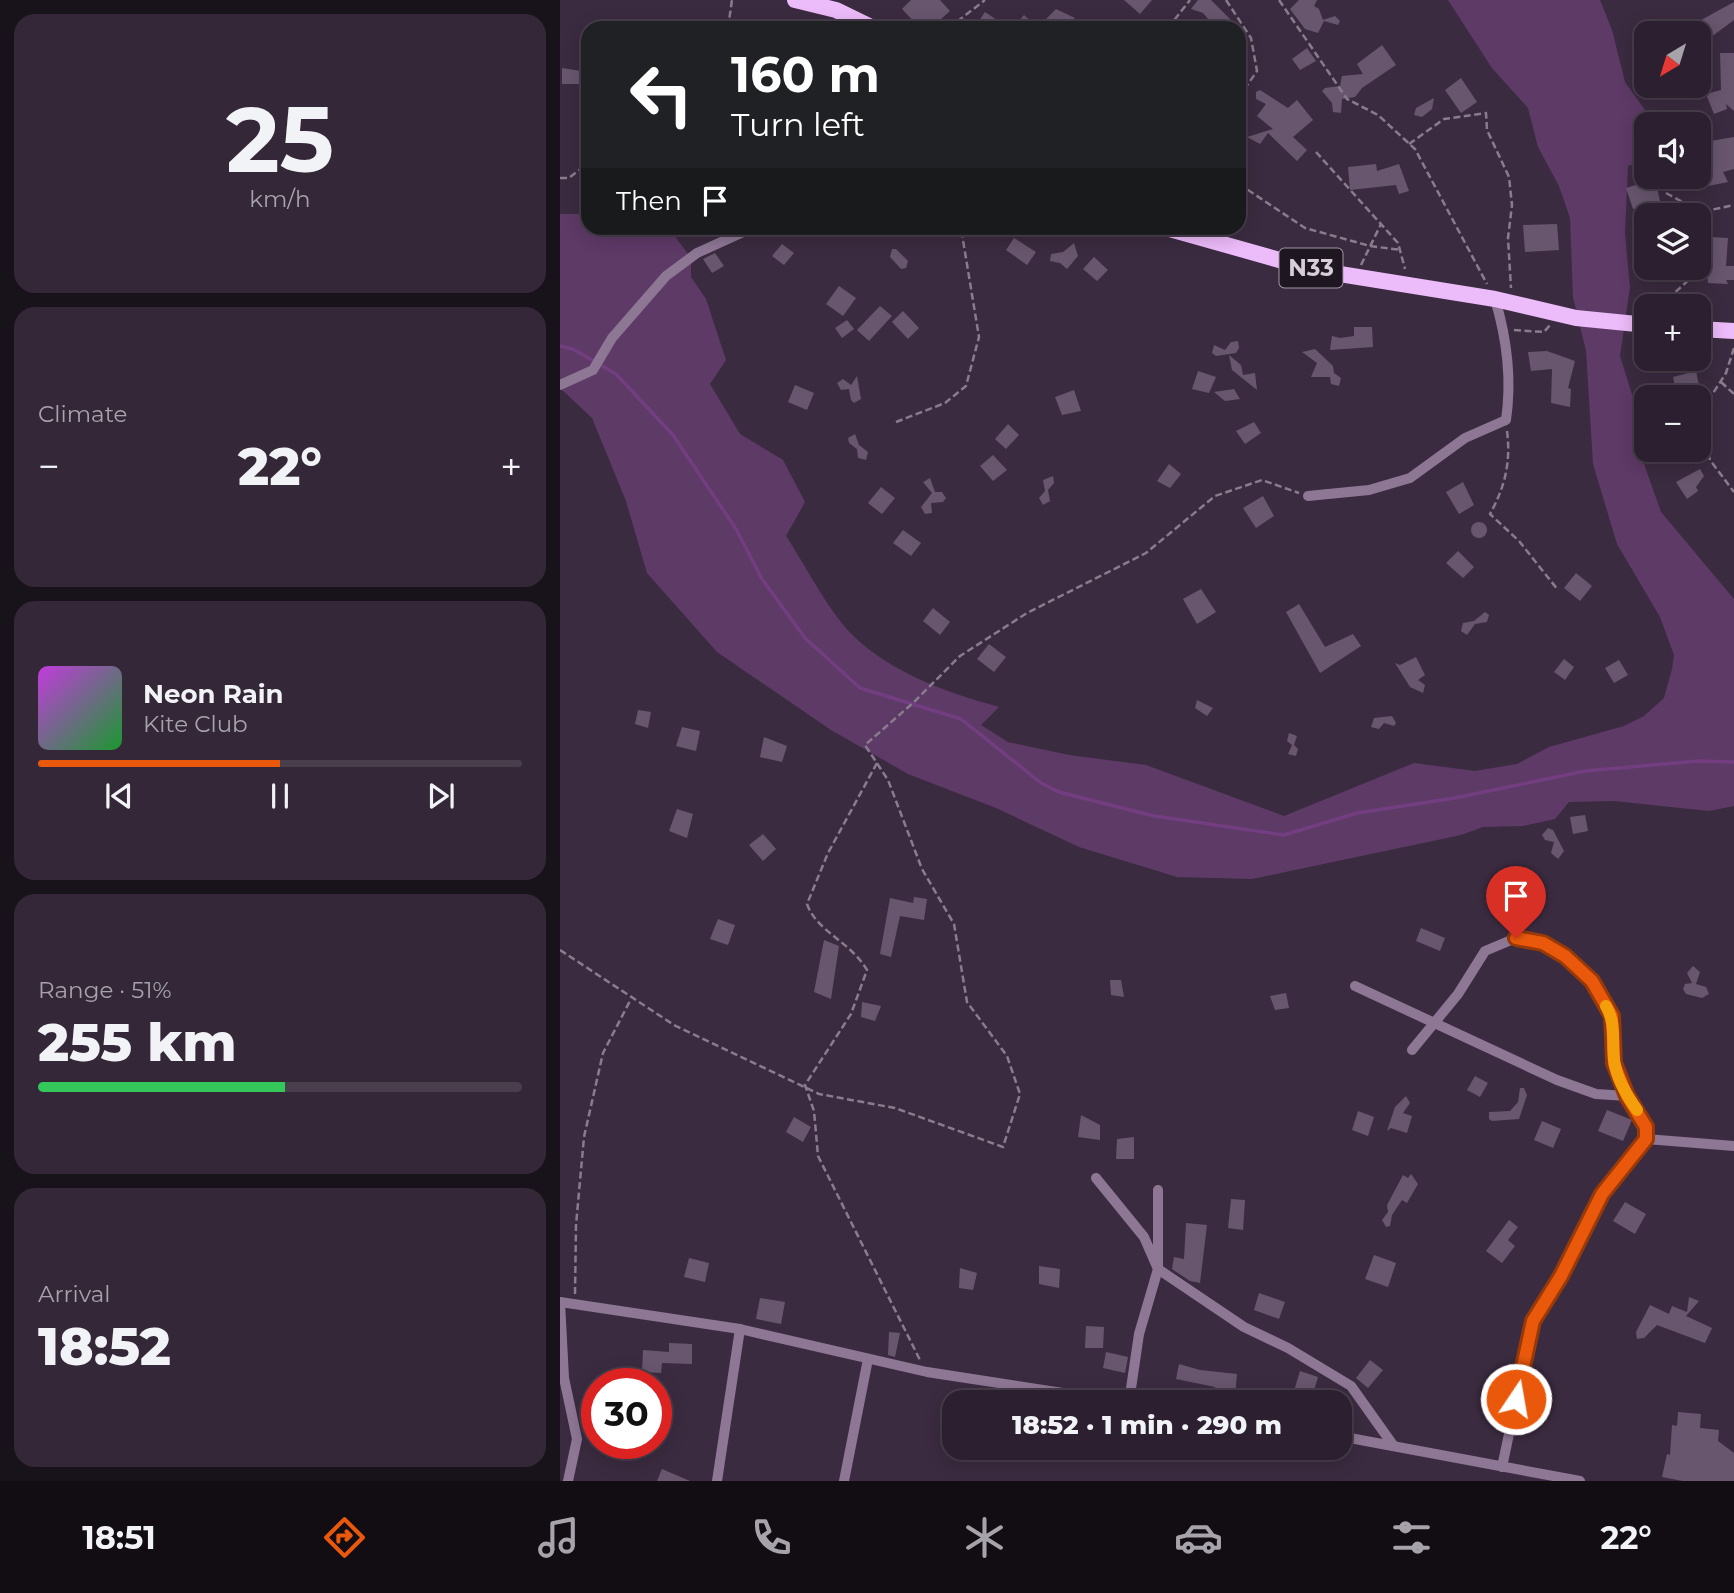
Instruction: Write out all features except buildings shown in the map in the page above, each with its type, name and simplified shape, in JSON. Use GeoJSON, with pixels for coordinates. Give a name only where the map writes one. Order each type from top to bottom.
{"type":"FeatureCollection","features":[{"type":"Feature","properties":{"kind":"main road"},"geometry":{"type":"LineString","coordinates":[[795,0],[836,10],[859,21]]}},
{"type":"Feature","properties":{"kind":"main road","name":"N33"},"geometry":{"type":"LineString","coordinates":[[1189,235],[1259,256],[1356,278],[1496,299],[1559,314],[1634,323]]}},
{"type":"Feature","properties":{"kind":"main road"},"geometry":{"type":"LineString","coordinates":[[1711,329],[1734,331]]}},
{"type":"Feature","properties":{"kind":"street"},"geometry":{"type":"LineString","coordinates":[[560,385],[593,370],[612,338],[666,276],[697,253],[737,235]]}},
{"type":"Feature","properties":{"kind":"street"},"geometry":{"type":"LineString","coordinates":[[1308,496],[1369,490],[1410,478],[1465,438],[1506,421],[1509,396],[1505,330],[1496,299]]}},
{"type":"Feature","properties":{"kind":"street"},"geometry":{"type":"LineString","coordinates":[[1412,1050],[1458,994],[1485,951],[1516,938],[1543,943],[1565,956],[1592,981],[1612,1016],[1614,1063],[1627,1096],[1646,1127],[1646,1139],[1602,1194],[1561,1276],[1533,1321],[1502,1467]]}},
{"type":"Feature","properties":{"kind":"street"},"geometry":{"type":"LineString","coordinates":[[1354,986],[1558,1080],[1596,1094],[1627,1096]]}},
{"type":"Feature","properties":{"kind":"street"},"geometry":{"type":"LineString","coordinates":[[1646,1139],[1734,1146]]}},
{"type":"Feature","properties":{"kind":"street"},"geometry":{"type":"LineString","coordinates":[[1096,1178],[1144,1237],[1158,1269],[1244,1327],[1287,1348],[1351,1386],[1393,1445]]}},
{"type":"Feature","properties":{"kind":"street"},"geometry":{"type":"LineString","coordinates":[[1131,1390],[1139,1334],[1158,1269],[1158,1190]]}},
{"type":"Feature","properties":{"kind":"street"},"geometry":{"type":"LineString","coordinates":[[568,1481],[577,1440],[564,1378],[560,1302],[740,1329],[927,1372],[1044,1390]]}},
{"type":"Feature","properties":{"kind":"street"},"geometry":{"type":"LineString","coordinates":[[717,1481],[740,1329]]}},
{"type":"Feature","properties":{"kind":"street"},"geometry":{"type":"LineString","coordinates":[[844,1481],[868,1359]]}},
{"type":"Feature","properties":{"kind":"street"},"geometry":{"type":"LineString","coordinates":[[1352,1438],[1580,1481]]}},
{"type":"Feature","properties":{"kind":"path"},"geometry":{"type":"LineString","coordinates":[[730,21],[732,0]]}},
{"type":"Feature","properties":{"kind":"path"},"geometry":{"type":"LineString","coordinates":[[958,21],[985,0]]}},
{"type":"Feature","properties":{"kind":"path"},"geometry":{"type":"LineString","coordinates":[[1174,21],[1190,0]]}},
{"type":"Feature","properties":{"kind":"path"},"geometry":{"type":"LineString","coordinates":[[1226,0],[1240,21]]}},
{"type":"Feature","properties":{"kind":"path"},"geometry":{"type":"LineString","coordinates":[[1279,0],[1347,99],[1378,115],[1409,144],[1496,299]]}},
{"type":"Feature","properties":{"kind":"path"},"geometry":{"type":"LineString","coordinates":[[1246,30],[1251,38],[1257,71],[1246,87]]}},
{"type":"Feature","properties":{"kind":"path"},"geometry":{"type":"LineString","coordinates":[[1409,144],[1444,119],[1486,113],[1487,130],[1509,177],[1512,205],[1508,238],[1512,303]]}},
{"type":"Feature","properties":{"kind":"path"},"geometry":{"type":"LineString","coordinates":[[1316,152],[1401,250],[1409,286]]}},
{"type":"Feature","properties":{"kind":"path"},"geometry":{"type":"LineString","coordinates":[[560,178],[569,178],[581,169]]}},
{"type":"Feature","properties":{"kind":"path"},"geometry":{"type":"LineString","coordinates":[[1246,189],[1305,228],[1370,246],[1401,250]]}},
{"type":"Feature","properties":{"kind":"path"},"geometry":{"type":"LineString","coordinates":[[1666,193],[1682,203]]}},
{"type":"Feature","properties":{"kind":"path"},"geometry":{"type":"LineString","coordinates":[[1711,211],[1734,205]]}},
{"type":"Feature","properties":{"kind":"path"},"geometry":{"type":"LineString","coordinates":[[1356,278],[1381,224]]}},
{"type":"Feature","properties":{"kind":"path"},"geometry":{"type":"LineString","coordinates":[[896,422],[945,403],[966,386],[979,337],[962,235]]}},
{"type":"Feature","properties":{"kind":"path"},"geometry":{"type":"LineString","coordinates":[[1673,294],[1688,280]]}},
{"type":"Feature","properties":{"kind":"path"},"geometry":{"type":"LineString","coordinates":[[1505,330],[1544,332],[1559,314]]}},
{"type":"Feature","properties":{"kind":"path"},"geometry":{"type":"LineString","coordinates":[[1734,348],[1720,382],[1699,415],[1710,460],[1734,492]]}},
{"type":"Feature","properties":{"kind":"path"},"geometry":{"type":"LineString","coordinates":[[1720,382],[1734,394]]}},
{"type":"Feature","properties":{"kind":"path"},"geometry":{"type":"LineString","coordinates":[[1506,421],[1510,453],[1502,493],[1490,514],[1519,541],[1558,590]]}},
{"type":"Feature","properties":{"kind":"path"},"geometry":{"type":"LineString","coordinates":[[560,950],[674,1025],[805,1088],[819,1094],[895,1108],[1003,1147],[1020,1094],[1007,1056],[967,1002],[954,924],[922,869],[888,779],[865,745],[913,704],[960,656],[1027,613],[1146,553],[1215,496],[1262,480],[1308,496]]}},
{"type":"Feature","properties":{"kind":"path"},"geometry":{"type":"LineString","coordinates":[[805,1088],[851,1014],[867,970],[857,952],[820,926],[807,904],[823,863],[877,763]]}},
{"type":"Feature","properties":{"kind":"path"},"geometry":{"type":"LineString","coordinates":[[574,1305],[576,1225],[584,1137],[603,1053],[632,998]]}},
{"type":"Feature","properties":{"kind":"path"},"geometry":{"type":"LineString","coordinates":[[805,1088],[814,1111],[818,1156],[927,1372]]}},
{"type":"Feature","properties":{"kind":"shaded area"},"geometry":{"type":"Polygon","coordinates":[[[1448,0],[1600,0],[1612,30],[1625,82],[1646,112],[1634,112],[1634,164],[1628,166],[1625,233],[1630,287],[1620,356],[1634,401],[1634,462],[1643,462],[1661,512],[1734,599],[1734,806],[1709,811],[1614,801],[1569,802],[1555,819],[1523,826],[1483,827],[1461,835],[1252,879],[1177,877],[1079,847],[996,808],[908,774],[831,730],[717,652],[647,573],[626,501],[592,418],[560,388],[560,214],[581,214],[581,235],[674,235],[691,258],[691,277],[706,299],[726,360],[710,384],[740,434],[783,460],[805,502],[786,536],[828,605],[859,641],[896,667],[936,686],[999,707],[981,725],[1008,742],[1069,755],[1146,765],[1284,816],[1414,763],[1475,771],[1517,764],[1549,747],[1624,726],[1644,716],[1664,698],[1674,655],[1660,617],[1617,544],[1593,464],[1586,351],[1573,297],[1570,218],[1559,186],[1538,147],[1528,108],[1492,68],[1448,0]]]}},
{"type":"Feature","properties":{"kind":"waterway"},"geometry":{"type":"LineString","coordinates":[[560,346],[573,349],[616,374],[673,435],[736,529],[762,579],[805,638],[860,688],[961,719],[1041,783],[1059,792],[1154,816],[1284,835],[1357,813],[1455,798],[1585,771],[1698,761],[1734,762]]}},
{"type":"Feature","properties":{"kind":"slow traffic"},"geometry":{"type":"LineString","coordinates":[[1606,1006],[1612,1016],[1614,1063],[1627,1096],[1637,1110]]}},
{"type":"Feature","properties":{"kind":"route"},"geometry":{"type":"LineString","coordinates":[[1516,938],[1543,943],[1565,956],[1592,981],[1612,1016],[1614,1063],[1627,1096],[1646,1127],[1646,1139],[1626,1160],[1602,1194],[1561,1276],[1533,1321],[1516,1399]]}}]}
